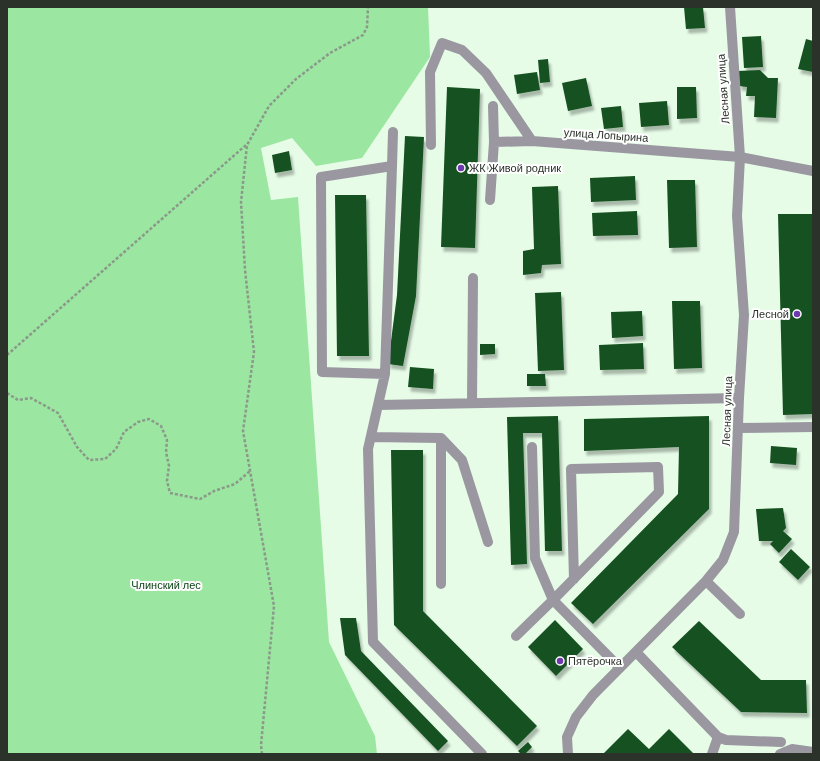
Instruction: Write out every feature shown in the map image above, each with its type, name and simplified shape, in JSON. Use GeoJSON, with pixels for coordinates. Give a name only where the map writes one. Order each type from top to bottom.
{"type":"FeatureCollection","features":[{"type":"Feature","properties":{"kind":"street","name":"Лесная улица"},"geometry":{"type":"LineString","coordinates":[[568,754],[567,737],[576,717],[593,695],[706,581],[723,560],[734,532],[744,315],[736,216],[740,157],[730,7]]}},
{"type":"Feature","properties":{"kind":"street"},"geometry":{"type":"LineString","coordinates":[[431,145],[430,72],[442,43],[462,50],[486,73],[532,141]]}},
{"type":"Feature","properties":{"kind":"street"},"geometry":{"type":"LineString","coordinates":[[490,200],[494,142],[493,106]]}},
{"type":"Feature","properties":{"kind":"street"},"geometry":{"type":"LineString","coordinates":[[393,132],[385,374],[368,449],[373,642],[482,754]]}},
{"type":"Feature","properties":{"kind":"street","name":"улица Лопырина"},"geometry":{"type":"LineString","coordinates":[[494,142],[532,141],[740,157],[813,172]]}},
{"type":"Feature","properties":{"kind":"street"},"geometry":{"type":"LineString","coordinates":[[385,374],[322,372],[321,177],[392,166]]}},
{"type":"Feature","properties":{"kind":"street"},"geometry":{"type":"LineString","coordinates":[[472,403],[473,278]]}},
{"type":"Feature","properties":{"kind":"street"},"geometry":{"type":"LineString","coordinates":[[378,405],[739,398]]}},
{"type":"Feature","properties":{"kind":"street"},"geometry":{"type":"LineString","coordinates":[[738,428],[813,427]]}},
{"type":"Feature","properties":{"kind":"street"},"geometry":{"type":"LineString","coordinates":[[371,436],[441,438],[462,460],[488,542]]}},
{"type":"Feature","properties":{"kind":"street"},"geometry":{"type":"LineString","coordinates":[[441,438],[441,584]]}},
{"type":"Feature","properties":{"kind":"street"},"geometry":{"type":"LineString","coordinates":[[532,447],[535,558],[553,600],[620,668]]}},
{"type":"Feature","properties":{"kind":"street"},"geometry":{"type":"LineString","coordinates":[[516,636],[574,579],[659,492],[658,467],[571,469],[574,579]]}},
{"type":"Feature","properties":{"kind":"street"},"geometry":{"type":"LineString","coordinates":[[706,581],[740,614]]}},
{"type":"Feature","properties":{"kind":"street"},"geometry":{"type":"LineString","coordinates":[[636,652],[718,737],[726,740],[781,742]]}},
{"type":"Feature","properties":{"kind":"street"},"geometry":{"type":"LineString","coordinates":[[712,754],[718,737]]}},
{"type":"Feature","properties":{"kind":"street"},"geometry":{"type":"LineString","coordinates":[[780,754],[792,749],[813,752]]}},
{"type":"Feature","properties":{"kind":"path"},"geometry":{"type":"LineString","coordinates":[[7,355],[246,145],[269,106],[296,80],[330,53],[363,35],[367,27],[368,7]]}},
{"type":"Feature","properties":{"kind":"path"},"geometry":{"type":"LineString","coordinates":[[246,145],[241,202],[245,270],[254,352],[244,431],[274,606],[261,745],[262,754]]}},
{"type":"Feature","properties":{"kind":"path"},"geometry":{"type":"LineString","coordinates":[[7,393],[18,400],[31,398],[58,413],[77,447],[89,460],[105,459],[116,449],[124,432],[138,422],[149,419],[161,426],[167,440],[166,452],[169,466],[167,480],[170,493],[200,499],[214,491],[234,484],[250,471]]}},
{"type":"Feature","properties":{"kind":"green space","name":"Члинский лес"},"geometry":{"type":"Polygon","coordinates":[[[7,7],[428,7],[430,57],[362,158],[316,166],[292,138],[261,148],[271,200],[298,197],[329,642],[375,736],[377,754],[7,754],[7,7]]]}},
{"type":"Feature","properties":{"kind":"building"},"geometry":{"type":"Polygon","coordinates":[[[684,7],[703,7],[705,28],[686,29],[684,7]]]}},
{"type":"Feature","properties":{"kind":"building"},"geometry":{"type":"Polygon","coordinates":[[[761,36],[763,67],[744,68],[742,37],[761,36]]]}},
{"type":"Feature","properties":{"kind":"building"},"geometry":{"type":"Polygon","coordinates":[[[806,39],[813,41],[813,72],[798,69],[806,39]]]}},
{"type":"Feature","properties":{"kind":"building"},"geometry":{"type":"Polygon","coordinates":[[[548,59],[550,82],[540,83],[538,60],[548,59]]]}},
{"type":"Feature","properties":{"kind":"building"},"geometry":{"type":"Polygon","coordinates":[[[760,70],[768,78],[778,78],[776,118],[754,117],[755,96],[746,96],[747,87],[739,86],[738,71],[760,70]]]}},
{"type":"Feature","properties":{"kind":"building"},"geometry":{"type":"Polygon","coordinates":[[[537,72],[540,90],[517,94],[514,75],[537,72]]]}},
{"type":"Feature","properties":{"kind":"building"},"geometry":{"type":"Polygon","coordinates":[[[586,78],[592,106],[568,111],[562,83],[586,78]]]}},
{"type":"Feature","properties":{"kind":"building","name":"ЖК Живой родник"},"geometry":{"type":"Polygon","coordinates":[[[447,87],[480,89],[475,248],[441,247],[447,87]]]}},
{"type":"Feature","properties":{"kind":"building"},"geometry":{"type":"Polygon","coordinates":[[[677,87],[696,87],[697,118],[677,119],[677,87]]]}},
{"type":"Feature","properties":{"kind":"building"},"geometry":{"type":"Polygon","coordinates":[[[667,101],[669,125],[641,127],[639,103],[667,101]]]}},
{"type":"Feature","properties":{"kind":"building"},"geometry":{"type":"Polygon","coordinates":[[[621,106],[623,127],[604,129],[601,108],[621,106]]]}},
{"type":"Feature","properties":{"kind":"building"},"geometry":{"type":"Polygon","coordinates":[[[405,136],[424,137],[416,296],[403,366],[388,364],[397,295],[405,136]]]}},
{"type":"Feature","properties":{"kind":"building"},"geometry":{"type":"Polygon","coordinates":[[[289,151],[292,170],[275,173],[272,155],[289,151]]]}},
{"type":"Feature","properties":{"kind":"building"},"geometry":{"type":"Polygon","coordinates":[[[635,176],[636,200],[591,202],[590,178],[635,176]]]}},
{"type":"Feature","properties":{"kind":"building"},"geometry":{"type":"Polygon","coordinates":[[[667,180],[695,180],[697,247],[669,248],[667,180]]]}},
{"type":"Feature","properties":{"kind":"building"},"geometry":{"type":"Polygon","coordinates":[[[558,186],[561,264],[542,265],[541,273],[523,275],[523,251],[534,249],[532,187],[558,186]]]}},
{"type":"Feature","properties":{"kind":"building"},"geometry":{"type":"Polygon","coordinates":[[[335,195],[366,195],[369,356],[337,356],[335,195]]]}},
{"type":"Feature","properties":{"kind":"building"},"geometry":{"type":"Polygon","coordinates":[[[637,211],[638,235],[593,236],[592,213],[637,211]]]}},
{"type":"Feature","properties":{"kind":"building","name":"Лесной"},"geometry":{"type":"Polygon","coordinates":[[[778,214],[813,214],[813,414],[783,415],[778,214]]]}},
{"type":"Feature","properties":{"kind":"building"},"geometry":{"type":"Polygon","coordinates":[[[561,292],[564,370],[538,371],[535,293],[561,292]]]}},
{"type":"Feature","properties":{"kind":"building"},"geometry":{"type":"Polygon","coordinates":[[[672,301],[700,301],[702,368],[674,369],[672,301]]]}},
{"type":"Feature","properties":{"kind":"building"},"geometry":{"type":"Polygon","coordinates":[[[642,311],[643,336],[612,338],[611,312],[642,311]]]}},
{"type":"Feature","properties":{"kind":"building"},"geometry":{"type":"Polygon","coordinates":[[[643,343],[644,369],[600,370],[599,345],[643,343]]]}},
{"type":"Feature","properties":{"kind":"building"},"geometry":{"type":"Polygon","coordinates":[[[480,344],[495,344],[495,354],[480,355],[480,344]]]}},
{"type":"Feature","properties":{"kind":"building"},"geometry":{"type":"Polygon","coordinates":[[[410,367],[434,369],[433,389],[408,387],[410,367]]]}},
{"type":"Feature","properties":{"kind":"building"},"geometry":{"type":"Polygon","coordinates":[[[527,374],[545,374],[546,386],[527,386],[527,374]]]}},
{"type":"Feature","properties":{"kind":"building"},"geometry":{"type":"Polygon","coordinates":[[[558,416],[562,551],[545,551],[542,433],[523,433],[527,564],[511,565],[507,417],[558,416]]]}},
{"type":"Feature","properties":{"kind":"building"},"geometry":{"type":"Polygon","coordinates":[[[709,416],[709,509],[593,624],[571,603],[678,494],[679,447],[584,451],[584,419],[709,416]]]}},
{"type":"Feature","properties":{"kind":"building"},"geometry":{"type":"Polygon","coordinates":[[[771,446],[797,448],[796,465],[770,463],[771,446]]]}},
{"type":"Feature","properties":{"kind":"building"},"geometry":{"type":"Polygon","coordinates":[[[391,450],[423,450],[423,611],[537,726],[517,746],[394,625],[391,450]]]}},
{"type":"Feature","properties":{"kind":"building"},"geometry":{"type":"Polygon","coordinates":[[[783,508],[786,528],[773,541],[759,541],[756,509],[783,508]]]}},
{"type":"Feature","properties":{"kind":"building"},"geometry":{"type":"Polygon","coordinates":[[[783,531],[792,539],[779,553],[770,544],[783,531]]]}},
{"type":"Feature","properties":{"kind":"building"},"geometry":{"type":"Polygon","coordinates":[[[791,549],[810,567],[798,580],[779,562],[791,549]]]}},
{"type":"Feature","properties":{"kind":"building"},"geometry":{"type":"Polygon","coordinates":[[[340,618],[356,618],[361,651],[448,741],[438,751],[345,655],[340,618]]]}},
{"type":"Feature","properties":{"kind":"building"},"geometry":{"type":"Polygon","coordinates":[[[555,620],[583,649],[556,676],[528,647],[555,620]]]}},
{"type":"Feature","properties":{"kind":"building"},"geometry":{"type":"Polygon","coordinates":[[[699,621],[761,680],[806,680],[807,713],[741,712],[672,647],[699,621]]]}},
{"type":"Feature","properties":{"kind":"building"},"geometry":{"type":"Polygon","coordinates":[[[628,729],[649,749],[669,729],[694,754],[603,754],[628,729]]]}},
{"type":"Feature","properties":{"kind":"building"},"geometry":{"type":"Polygon","coordinates":[[[528,742],[532,747],[525,754],[521,754],[518,751],[528,742]]]}},
{"type":"Feature","properties":{"kind":"place","name":"ЖК Живой родник"},"geometry":{"type":"Point","coordinates":[461,168]}},
{"type":"Feature","properties":{"kind":"place","name":"Лесной"},"geometry":{"type":"Point","coordinates":[797,314]}},
{"type":"Feature","properties":{"kind":"place","name":"Пятёрочка"},"geometry":{"type":"Point","coordinates":[560,661]}}]}
